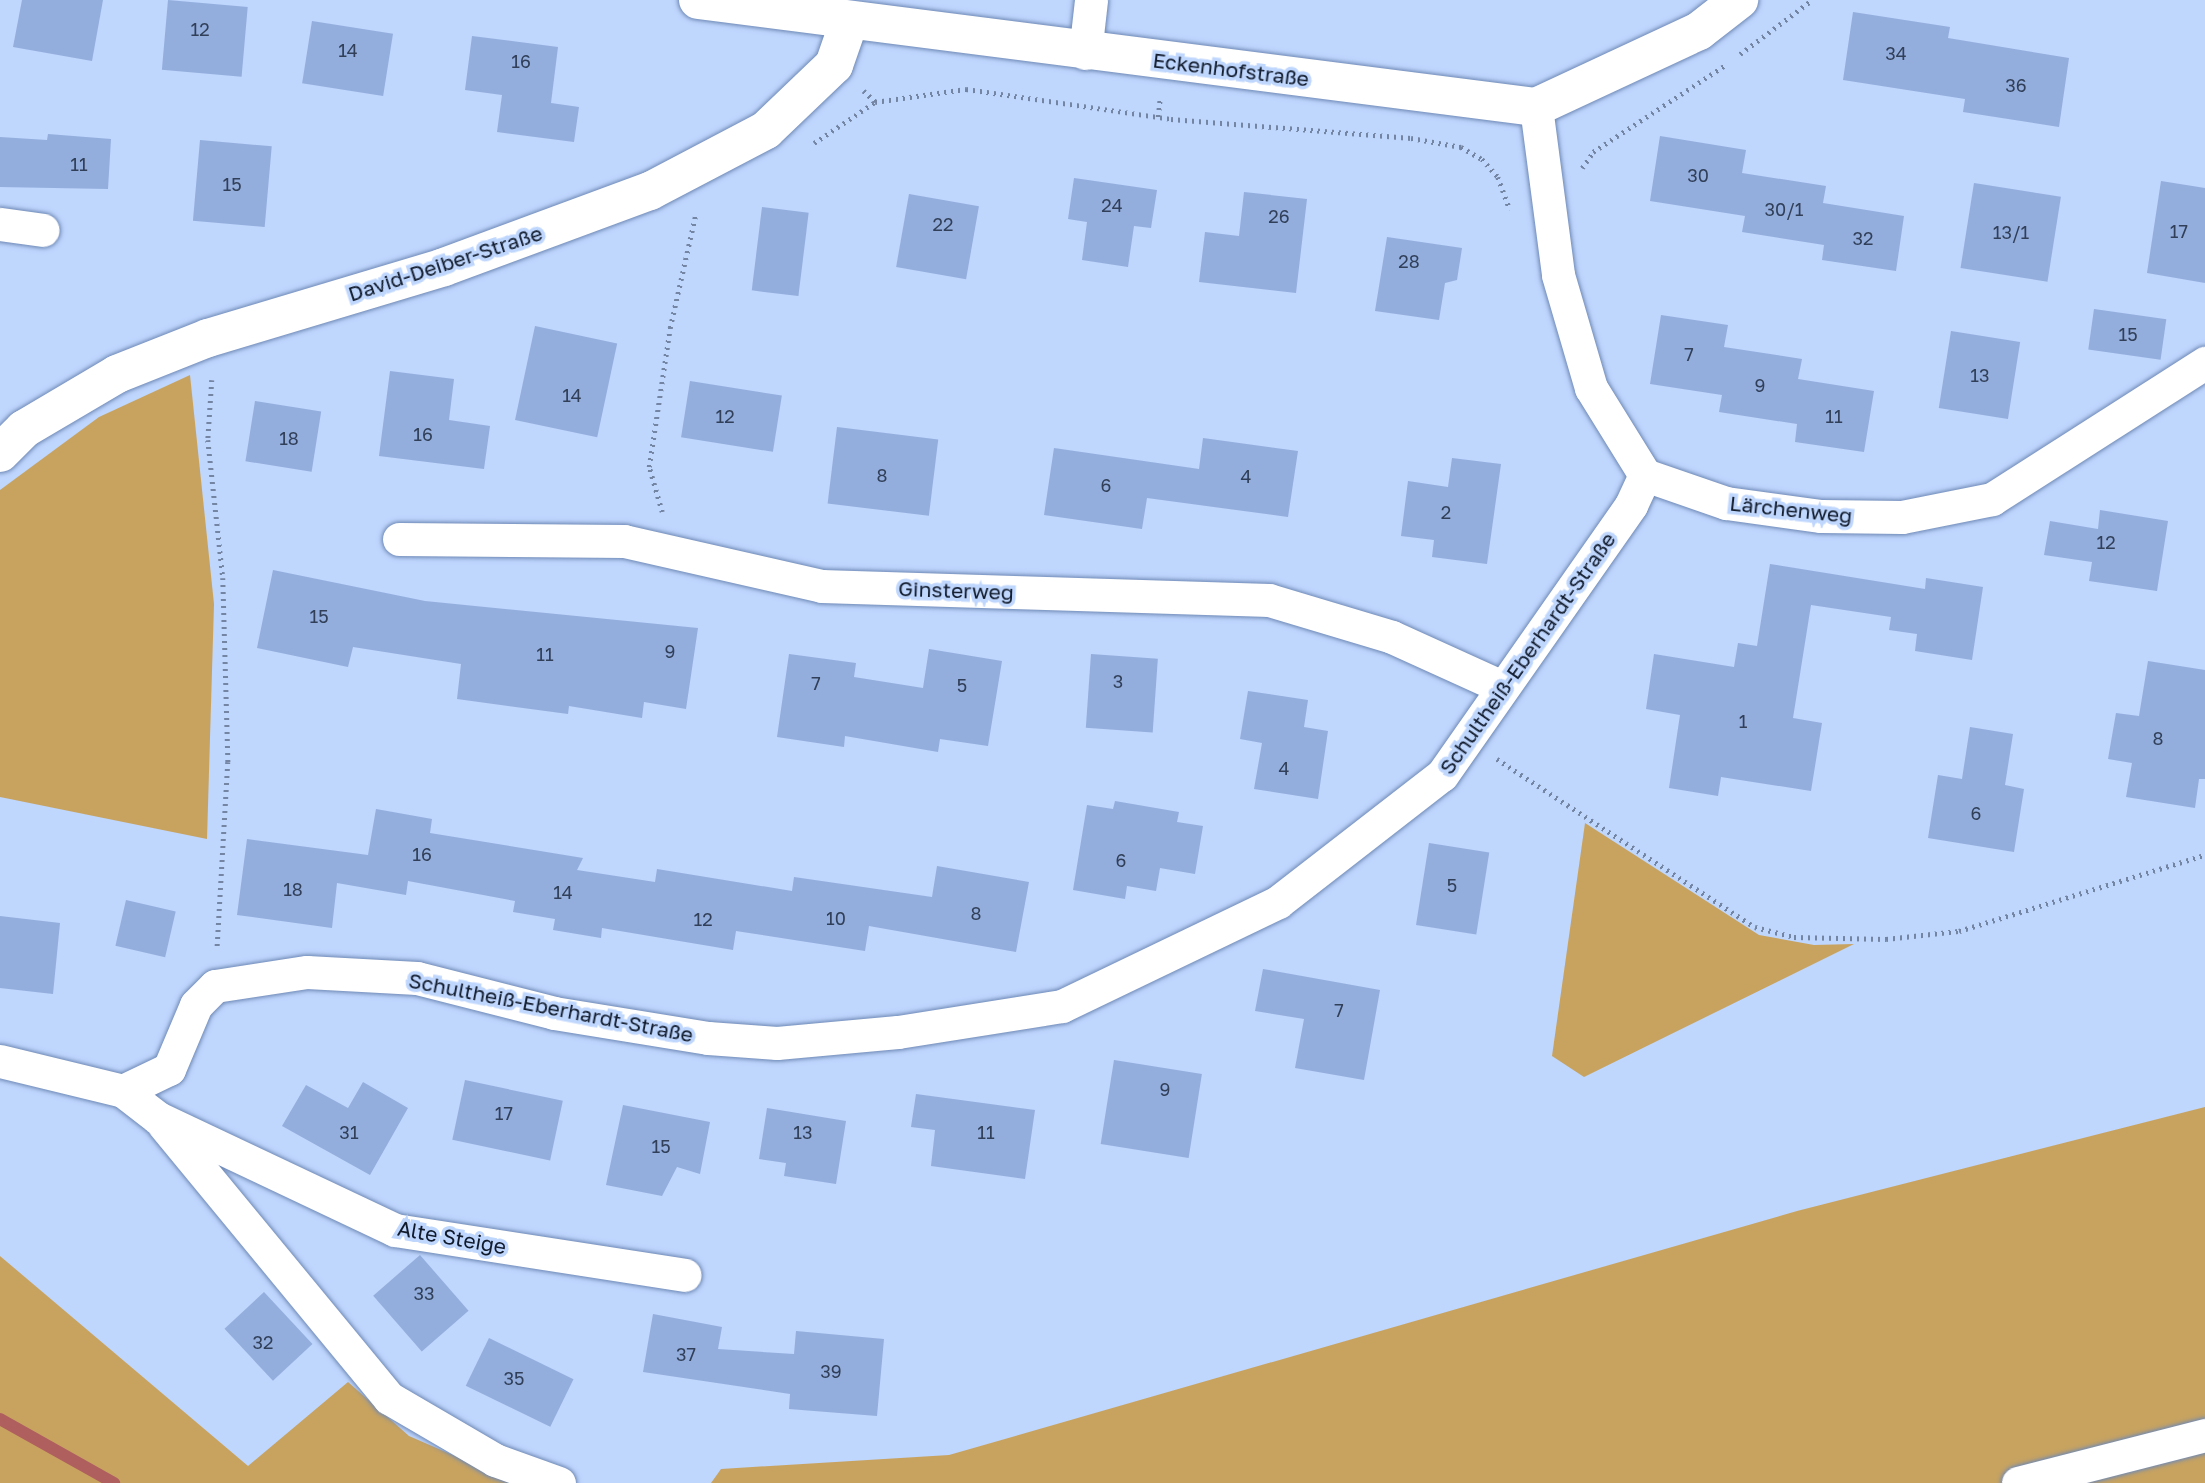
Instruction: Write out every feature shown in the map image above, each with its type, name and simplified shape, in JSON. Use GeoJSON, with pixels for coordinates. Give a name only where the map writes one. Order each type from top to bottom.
{"type":"FeatureCollection","features":[{"type":"Feature","properties":{"kind":"street","name":"Eckenhofstraße"},"geometry":{"type":"LineString","coordinates":[[698,0],[1085,53],[1536,107]]}},
{"type":"Feature","properties":{"kind":"street"},"geometry":{"type":"LineString","coordinates":[[1085,53],[1091,0]]}},
{"type":"Feature","properties":{"kind":"street"},"geometry":{"type":"LineString","coordinates":[[1645,475],[1591,388],[1552,232],[1536,107],[1699,31],[1739,0]]}},
{"type":"Feature","properties":{"kind":"street","name":"David-Deiber-Straße"},"geometry":{"type":"LineString","coordinates":[[0,453],[24,429],[117,374],[156,358],[444,267],[650,191],[766,130],[834,65],[849,22]]}},
{"type":"Feature","properties":{"kind":"street"},"geometry":{"type":"LineString","coordinates":[[0,225],[43,229]]}},
{"type":"Feature","properties":{"kind":"street","name":"Lärchenweg"},"geometry":{"type":"LineString","coordinates":[[1645,475],[1726,503],[1821,516],[1928,512],[1992,499],[2205,363]]}},
{"type":"Feature","properties":{"kind":"street","name":"Schultheiß-Eberhardt-Straße"},"geometry":{"type":"LineString","coordinates":[[215,986],[307,972],[417,978],[554,1013],[708,1038],[778,1043],[898,1032],[1062,1006],[1278,902],[1442,775],[1631,505],[1645,475]]}},
{"type":"Feature","properties":{"kind":"street","name":"Ginsterweg"},"geometry":{"type":"LineString","coordinates":[[399,539],[624,541],[675,549],[822,586],[1269,600],[1392,636],[1502,687]]}},
{"type":"Feature","properties":{"kind":"street"},"geometry":{"type":"LineString","coordinates":[[123,1091],[169,1069],[196,1005],[215,986]]}},
{"type":"Feature","properties":{"kind":"street","name":"Alte Steige"},"geometry":{"type":"LineString","coordinates":[[0,1061],[123,1091],[158,1118],[395,1230],[685,1275]]}},
{"type":"Feature","properties":{"kind":"street","name":"Alte Steige"},"geometry":{"type":"LineString","coordinates":[[158,1118],[389,1398],[495,1460],[559,1483]]}},
{"type":"Feature","properties":{"kind":"street"},"geometry":{"type":"LineString","coordinates":[[2018,1483],[2205,1435]]}},
{"type":"Feature","properties":{"kind":"path"},"geometry":{"type":"LineString","coordinates":[[1579,172],[1593,152],[1703,81],[1812,0]]}},
{"type":"Feature","properties":{"kind":"path"},"geometry":{"type":"LineString","coordinates":[[834,65],[875,102]]}},
{"type":"Feature","properties":{"kind":"path"},"geometry":{"type":"LineString","coordinates":[[809,147],[875,102],[966,89],[1171,119],[1461,147],[1498,177],[1515,217],[1552,232]]}},
{"type":"Feature","properties":{"kind":"path"},"geometry":{"type":"LineString","coordinates":[[685,218],[708,206]]}},
{"type":"Feature","properties":{"kind":"path"},"geometry":{"type":"LineString","coordinates":[[675,549],[649,467],[670,328],[696,213]]}},
{"type":"Feature","properties":{"kind":"path"},"geometry":{"type":"LineString","coordinates":[[215,986],[228,762],[223,578],[208,440],[207,389],[217,371]]}},
{"type":"Feature","properties":{"kind":"path"},"geometry":{"type":"LineString","coordinates":[[1466,739],[1755,927],[1794,937],[1886,939],[1959,931],[2205,855]]}},
{"type":"Feature","properties":{"kind":"shaded area"},"geometry":{"type":"Polygon","coordinates":[[[190,375],[214,604],[207,839],[0,797],[0,490],[99,417],[190,375]]]}},
{"type":"Feature","properties":{"kind":"shaded area"},"geometry":{"type":"Polygon","coordinates":[[[1585,823],[1759,935],[1814,945],[1854,944],[1584,1077],[1552,1056],[1585,823]]]}},
{"type":"Feature","properties":{"kind":"shaded area"},"geometry":{"type":"Polygon","coordinates":[[[2205,1107],[2205,1483],[711,1483],[721,1469],[949,1455],[1797,1211],[2205,1107]]]}},
{"type":"Feature","properties":{"kind":"shaded area"},"geometry":{"type":"Polygon","coordinates":[[[0,1256],[248,1466],[348,1382],[409,1436],[517,1483],[0,1483],[0,1256]]]}},
{"type":"Feature","properties":{"kind":"building"},"geometry":{"type":"Polygon","coordinates":[[[22,0],[103,0],[92,61],[13,47],[22,0]]]}},
{"type":"Feature","properties":{"kind":"building"},"geometry":{"type":"Polygon","coordinates":[[[168,0],[248,7],[242,77],[162,70],[168,0]]]}},
{"type":"Feature","properties":{"kind":"building"},"geometry":{"type":"Polygon","coordinates":[[[1853,12],[1950,27],[1948,38],[2069,58],[2059,127],[1963,112],[1965,99],[1843,80],[1853,12]]]}},
{"type":"Feature","properties":{"kind":"building"},"geometry":{"type":"Polygon","coordinates":[[[312,21],[393,34],[383,96],[302,83],[312,21]]]}},
{"type":"Feature","properties":{"kind":"building"},"geometry":{"type":"Polygon","coordinates":[[[472,36],[558,47],[551,103],[579,107],[574,142],[497,132],[502,95],[465,90],[472,36]]]}},
{"type":"Feature","properties":{"kind":"building"},"geometry":{"type":"Polygon","coordinates":[[[48,134],[111,139],[108,189],[0,187],[0,137],[47,140],[48,134]]]}},
{"type":"Feature","properties":{"kind":"building"},"geometry":{"type":"Polygon","coordinates":[[[1660,136],[1746,150],[1742,173],[1826,186],[1823,203],[1904,216],[1896,271],[1822,260],[1824,245],[1742,232],[1745,216],[1650,201],[1660,136]]]}},
{"type":"Feature","properties":{"kind":"building"},"geometry":{"type":"Polygon","coordinates":[[[200,140],[272,146],[265,227],[193,221],[200,140]]]}},
{"type":"Feature","properties":{"kind":"building"},"geometry":{"type":"Polygon","coordinates":[[[1074,178],[1157,190],[1151,228],[1134,226],[1128,267],[1082,260],[1087,222],[1068,219],[1074,178]]]}},
{"type":"Feature","properties":{"kind":"building"},"geometry":{"type":"Polygon","coordinates":[[[2161,181],[2205,188],[2205,283],[2147,273],[2161,181]]]}},
{"type":"Feature","properties":{"kind":"building"},"geometry":{"type":"Polygon","coordinates":[[[1974,183],[2061,197],[2047,282],[1961,268],[1974,183]]]}},
{"type":"Feature","properties":{"kind":"building"},"geometry":{"type":"Polygon","coordinates":[[[1244,192],[1307,199],[1296,293],[1199,282],[1205,232],[1239,236],[1244,192]]]}},
{"type":"Feature","properties":{"kind":"building"},"geometry":{"type":"Polygon","coordinates":[[[909,194],[979,206],[966,279],[896,267],[909,194]]]}},
{"type":"Feature","properties":{"kind":"building"},"geometry":{"type":"Polygon","coordinates":[[[762,207],[809,213],[798,296],[752,290],[762,207]]]}},
{"type":"Feature","properties":{"kind":"building"},"geometry":{"type":"Polygon","coordinates":[[[1387,237],[1462,248],[1457,280],[1445,283],[1439,320],[1375,311],[1387,237]]]}},
{"type":"Feature","properties":{"kind":"building"},"geometry":{"type":"Polygon","coordinates":[[[2094,309],[2166,319],[2161,360],[2088,350],[2094,309]]]}},
{"type":"Feature","properties":{"kind":"building"},"geometry":{"type":"Polygon","coordinates":[[[1661,315],[1728,325],[1724,347],[1802,359],[1798,379],[1874,391],[1864,452],[1795,442],[1797,424],[1719,412],[1722,395],[1650,384],[1661,315]]]}},
{"type":"Feature","properties":{"kind":"building"},"geometry":{"type":"Polygon","coordinates":[[[535,326],[617,343],[597,437],[515,420],[535,326]]]}},
{"type":"Feature","properties":{"kind":"building"},"geometry":{"type":"Polygon","coordinates":[[[1951,331],[2020,342],[2008,419],[1939,408],[1951,331]]]}},
{"type":"Feature","properties":{"kind":"building"},"geometry":{"type":"Polygon","coordinates":[[[390,371],[454,379],[449,420],[490,426],[484,469],[379,456],[390,371]]]}},
{"type":"Feature","properties":{"kind":"building"},"geometry":{"type":"Polygon","coordinates":[[[690,381],[782,396],[773,452],[681,437],[690,381]]]}},
{"type":"Feature","properties":{"kind":"building"},"geometry":{"type":"Polygon","coordinates":[[[255,401],[321,411],[312,472],[245,461],[255,401]]]}},
{"type":"Feature","properties":{"kind":"building"},"geometry":{"type":"Polygon","coordinates":[[[837,427],[938,439],[929,516],[828,503],[837,427]]]}},
{"type":"Feature","properties":{"kind":"building"},"geometry":{"type":"Polygon","coordinates":[[[1203,438],[1298,451],[1288,517],[1147,498],[1142,529],[1044,515],[1054,448],[1199,469],[1203,438]]]}},
{"type":"Feature","properties":{"kind":"building"},"geometry":{"type":"Polygon","coordinates":[[[1452,458],[1501,464],[1487,564],[1432,557],[1434,540],[1401,536],[1408,481],[1448,487],[1452,458]]]}},
{"type":"Feature","properties":{"kind":"building"},"geometry":{"type":"Polygon","coordinates":[[[2100,510],[2168,521],[2157,591],[2089,581],[2092,562],[2044,555],[2050,521],[2098,529],[2100,510]]]}},
{"type":"Feature","properties":{"kind":"building"},"geometry":{"type":"Polygon","coordinates":[[[1770,564],[1925,589],[1926,578],[1983,587],[1972,660],[1915,651],[1917,634],[1889,630],[1891,617],[1811,605],[1793,718],[1822,723],[1811,791],[1721,777],[1718,796],[1669,788],[1680,715],[1646,709],[1654,654],[1734,667],[1738,643],[1757,646],[1770,564]]]}},
{"type":"Feature","properties":{"kind":"building"},"geometry":{"type":"Polygon","coordinates":[[[273,570],[425,601],[698,628],[686,709],[644,702],[642,718],[569,706],[568,714],[457,699],[461,664],[353,647],[348,667],[257,648],[273,570]]]}},
{"type":"Feature","properties":{"kind":"building"},"geometry":{"type":"Polygon","coordinates":[[[929,649],[1002,661],[988,746],[940,739],[938,752],[845,736],[844,747],[777,737],[789,654],[856,663],[854,677],[923,688],[929,649]]]}},
{"type":"Feature","properties":{"kind":"building"},"geometry":{"type":"Polygon","coordinates":[[[1091,654],[1158,659],[1153,732],[1086,728],[1091,654]]]}},
{"type":"Feature","properties":{"kind":"building"},"geometry":{"type":"Polygon","coordinates":[[[2148,661],[2205,670],[2205,779],[2199,779],[2195,808],[2126,797],[2132,763],[2108,759],[2116,713],[2139,716],[2148,661]]]}},
{"type":"Feature","properties":{"kind":"building"},"geometry":{"type":"Polygon","coordinates":[[[1248,691],[1308,700],[1304,727],[1328,731],[1318,799],[1254,789],[1262,743],[1240,739],[1248,691]]]}},
{"type":"Feature","properties":{"kind":"building"},"geometry":{"type":"Polygon","coordinates":[[[1970,727],[2013,734],[2005,785],[2024,789],[2014,852],[1928,838],[1938,775],[1962,779],[1970,727]]]}},
{"type":"Feature","properties":{"kind":"building"},"geometry":{"type":"Polygon","coordinates":[[[1115,801],[1179,812],[1177,822],[1203,826],[1195,874],[1160,868],[1156,891],[1127,886],[1125,899],[1073,890],[1087,805],[1113,809],[1115,801]]]}},
{"type":"Feature","properties":{"kind":"building"},"geometry":{"type":"Polygon","coordinates":[[[376,809],[432,819],[430,833],[583,858],[577,870],[655,882],[657,869],[792,891],[794,877],[932,897],[937,866],[1029,882],[1016,952],[869,926],[865,951],[736,931],[733,950],[602,928],[601,938],[553,930],[555,919],[513,912],[515,901],[408,881],[406,895],[337,883],[332,928],[237,915],[247,839],[368,855],[376,809]]]}},
{"type":"Feature","properties":{"kind":"building"},"geometry":{"type":"Polygon","coordinates":[[[1429,843],[1489,853],[1476,935],[1416,925],[1429,843]]]}},
{"type":"Feature","properties":{"kind":"building"},"geometry":{"type":"Polygon","coordinates":[[[126,900],[176,911],[165,957],[115,946],[126,900]]]}},
{"type":"Feature","properties":{"kind":"building"},"geometry":{"type":"Polygon","coordinates":[[[0,916],[60,923],[53,994],[0,988],[0,916]]]}},
{"type":"Feature","properties":{"kind":"building"},"geometry":{"type":"Polygon","coordinates":[[[1263,969],[1380,990],[1364,1080],[1295,1068],[1304,1019],[1255,1011],[1263,969]]]}},
{"type":"Feature","properties":{"kind":"building"},"geometry":{"type":"Polygon","coordinates":[[[1114,1060],[1202,1074],[1189,1158],[1101,1144],[1114,1060]]]}},
{"type":"Feature","properties":{"kind":"building"},"geometry":{"type":"Polygon","coordinates":[[[465,1080],[563,1101],[550,1160],[452,1140],[465,1080]]]}},
{"type":"Feature","properties":{"kind":"building"},"geometry":{"type":"Polygon","coordinates":[[[363,1082],[408,1108],[370,1175],[282,1126],[306,1085],[348,1108],[363,1082]]]}},
{"type":"Feature","properties":{"kind":"building"},"geometry":{"type":"Polygon","coordinates":[[[916,1094],[1035,1110],[1025,1179],[931,1166],[935,1130],[911,1127],[916,1094]]]}},
{"type":"Feature","properties":{"kind":"building"},"geometry":{"type":"Polygon","coordinates":[[[623,1105],[710,1122],[700,1174],[677,1167],[662,1196],[606,1185],[623,1105]]]}},
{"type":"Feature","properties":{"kind":"building"},"geometry":{"type":"Polygon","coordinates":[[[767,1108],[846,1121],[836,1184],[784,1176],[786,1163],[759,1159],[767,1108]]]}},
{"type":"Feature","properties":{"kind":"building"},"geometry":{"type":"Polygon","coordinates":[[[420,1255],[469,1311],[422,1352],[373,1296],[420,1255]]]}},
{"type":"Feature","properties":{"kind":"building"},"geometry":{"type":"Polygon","coordinates":[[[264,1292],[312,1344],[273,1381],[225,1329],[264,1292]]]}},
{"type":"Feature","properties":{"kind":"building"},"geometry":{"type":"Polygon","coordinates":[[[653,1314],[722,1327],[718,1349],[794,1354],[796,1331],[884,1339],[877,1416],[789,1409],[790,1394],[643,1372],[653,1314]]]}},
{"type":"Feature","properties":{"kind":"building"},"geometry":{"type":"Polygon","coordinates":[[[489,1338],[573,1379],[550,1427],[466,1386],[489,1338]]]}},
{"type":"Feature","properties":{"kind":"waterway"},"geometry":{"type":"LineString","coordinates":[[0,1419],[114,1483]]}}]}
